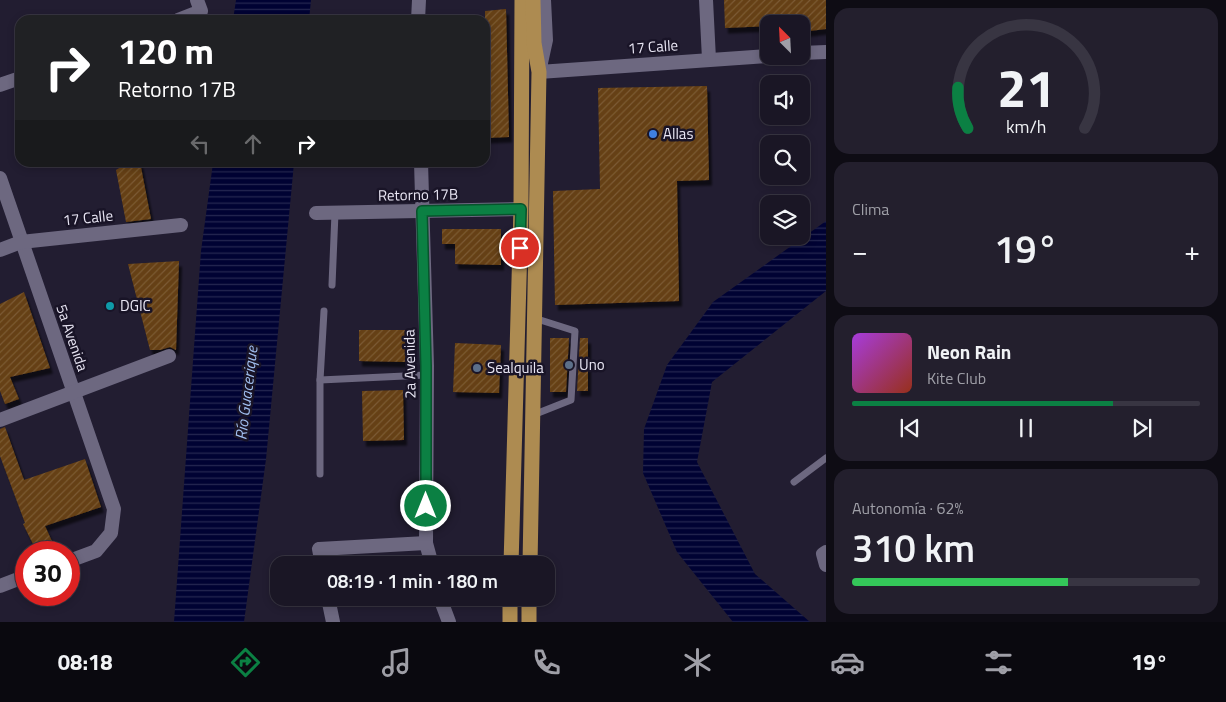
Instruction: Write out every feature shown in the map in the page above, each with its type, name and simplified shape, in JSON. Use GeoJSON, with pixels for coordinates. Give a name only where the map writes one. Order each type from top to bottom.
{"type":"FeatureCollection","features":[{"type":"Feature","properties":{"kind":"main road"},"geometry":{"type":"LineString","coordinates":[[511,556],[521,209],[522,0]]}},
{"type":"Feature","properties":{"kind":"main road"},"geometry":{"type":"LineString","coordinates":[[530,556],[539,72],[534,43],[532,0]]}},
{"type":"Feature","properties":{"kind":"main road"},"geometry":{"type":"LineString","coordinates":[[510,606],[510,622]]}},
{"type":"Feature","properties":{"kind":"main road"},"geometry":{"type":"LineString","coordinates":[[529,606],[529,622]]}},
{"type":"Feature","properties":{"kind":"street"},"geometry":{"type":"LineString","coordinates":[[418,0],[418,15]]}},
{"type":"Feature","properties":{"kind":"street"},"geometry":{"type":"LineString","coordinates":[[539,72],[546,40],[544,0]]}},
{"type":"Feature","properties":{"kind":"street"},"geometry":{"type":"LineString","coordinates":[[706,0],[709,59]]}},
{"type":"Feature","properties":{"kind":"street"},"geometry":{"type":"LineString","coordinates":[[186,15],[199,6]]}},
{"type":"Feature","properties":{"kind":"street"},"geometry":{"type":"LineString","coordinates":[[810,53],[826,52]]}},
{"type":"Feature","properties":{"kind":"street","name":"17 Calle"},"geometry":{"type":"LineString","coordinates":[[539,72],[760,56]]}},
{"type":"Feature","properties":{"kind":"street"},"geometry":{"type":"LineString","coordinates":[[0,85],[15,80]]}},
{"type":"Feature","properties":{"kind":"street","name":"2a Avenida"},"geometry":{"type":"LineString","coordinates":[[421,167],[426,376],[426,543],[430,556]]}},
{"type":"Feature","properties":{"kind":"street","name":"5a Avenida"},"geometry":{"type":"LineString","coordinates":[[0,178],[114,509],[111,533],[96,551],[80,557]]}},
{"type":"Feature","properties":{"kind":"street","name":"Retorno 17B"},"geometry":{"type":"LineString","coordinates":[[316,213],[521,209]]}},
{"type":"Feature","properties":{"kind":"street","name":"17 Calle"},"geometry":{"type":"LineString","coordinates":[[0,250],[21,242],[181,225]]}},
{"type":"Feature","properties":{"kind":"street"},"geometry":{"type":"LineString","coordinates":[[0,420],[170,356]]}},
{"type":"Feature","properties":{"kind":"street"},"geometry":{"type":"LineString","coordinates":[[320,556],[319,549],[426,543]]}},
{"type":"Feature","properties":{"kind":"street"},"geometry":{"type":"LineString","coordinates":[[0,586],[15,580]]}},
{"type":"Feature","properties":{"kind":"street"},"geometry":{"type":"LineString","coordinates":[[330,606],[333,622]]}},
{"type":"Feature","properties":{"kind":"street"},"geometry":{"type":"LineString","coordinates":[[443,606],[449,622]]}},
{"type":"Feature","properties":{"kind":"lane"},"geometry":{"type":"LineString","coordinates":[[332,285],[336,213]]}},
{"type":"Feature","properties":{"kind":"lane"},"geometry":{"type":"LineString","coordinates":[[320,474],[320,380],[324,311]]}},
{"type":"Feature","properties":{"kind":"lane"},"geometry":{"type":"LineString","coordinates":[[533,416],[571,400],[575,331],[534,318]]}},
{"type":"Feature","properties":{"kind":"lane"},"geometry":{"type":"LineString","coordinates":[[320,380],[426,376]]}},
{"type":"Feature","properties":{"kind":"lane"},"geometry":{"type":"LineString","coordinates":[[794,482],[826,458]]}},
{"type":"Feature","properties":{"kind":"water"},"geometry":{"type":"Polygon","coordinates":[[[236,0],[311,0],[310,15],[234,15],[236,0]]]}},
{"type":"Feature","properties":{"kind":"water","name":"Río Guacerique"},"geometry":{"type":"Polygon","coordinates":[[[212,167],[294,167],[266,459],[244,622],[174,622],[201,251],[212,167]]]}},
{"type":"Feature","properties":{"kind":"water"},"geometry":{"type":"Polygon","coordinates":[[[826,221],[826,291],[712,382],[697,462],[755,574],[810,622],[733,622],[677,552],[643,473],[644,429],[667,365],[713,302],[793,245],[810,245],[810,232],[826,221]]]}},
{"type":"Feature","properties":{"kind":"building"},"geometry":{"type":"Polygon","coordinates":[[[724,0],[826,0],[826,29],[810,31],[810,15],[760,15],[760,26],[725,28],[724,0]]]}},
{"type":"Feature","properties":{"kind":"building"},"geometry":{"type":"Polygon","coordinates":[[[506,9],[509,137],[490,138],[490,15],[485,15],[485,11],[506,9]]]}},
{"type":"Feature","properties":{"kind":"building"},"geometry":{"type":"Polygon","coordinates":[[[707,86],[709,180],[677,181],[679,301],[555,305],[553,191],[600,189],[598,88],[707,86]]]}},
{"type":"Feature","properties":{"kind":"building"},"geometry":{"type":"Polygon","coordinates":[[[121,167],[141,167],[151,219],[126,222],[116,170],[121,167]]]}},
{"type":"Feature","properties":{"kind":"building"},"geometry":{"type":"Polygon","coordinates":[[[442,229],[501,229],[501,265],[455,264],[455,244],[442,244],[442,229]]]}},
{"type":"Feature","properties":{"kind":"building"},"geometry":{"type":"Polygon","coordinates":[[[179,261],[176,350],[170,347],[150,350],[128,264],[179,261]]]}},
{"type":"Feature","properties":{"kind":"building"},"geometry":{"type":"Polygon","coordinates":[[[24,292],[50,368],[10,377],[19,399],[5,404],[0,391],[0,304],[24,292]]]}},
{"type":"Feature","properties":{"kind":"building"},"geometry":{"type":"Polygon","coordinates":[[[359,330],[406,330],[406,362],[359,361],[359,330]]]}},
{"type":"Feature","properties":{"kind":"building"},"geometry":{"type":"Polygon","coordinates":[[[550,338],[569,338],[566,392],[550,392],[550,338]]]}},
{"type":"Feature","properties":{"kind":"building"},"geometry":{"type":"Polygon","coordinates":[[[580,338],[588,338],[588,391],[577,391],[580,338]]]}},
{"type":"Feature","properties":{"kind":"building","name":"Sealquila"},"geometry":{"type":"Polygon","coordinates":[[[455,343],[501,345],[499,393],[453,392],[455,343]]]}},
{"type":"Feature","properties":{"kind":"building"},"geometry":{"type":"Polygon","coordinates":[[[403,390],[404,440],[363,441],[362,391],[403,390]]]}},
{"type":"Feature","properties":{"kind":"building"},"geometry":{"type":"Polygon","coordinates":[[[5,427],[24,480],[85,459],[101,507],[45,526],[52,541],[32,541],[23,524],[25,523],[0,456],[0,429],[5,427]]]}},
{"type":"Feature","properties":{"kind":"place","name":"Allas"},"geometry":{"type":"Point","coordinates":[653,134]}},
{"type":"Feature","properties":{"kind":"place","name":"DGIC"},"geometry":{"type":"Point","coordinates":[110,306]}},
{"type":"Feature","properties":{"kind":"place","name":"Uno"},"geometry":{"type":"Point","coordinates":[569,365]}},
{"type":"Feature","properties":{"kind":"place","name":"Sealquila"},"geometry":{"type":"Point","coordinates":[477,368]}},
{"type":"Feature","properties":{"kind":"route"},"geometry":{"type":"LineString","coordinates":[[426,506],[426,366],[422,211],[521,209],[520,248]]}}]}
